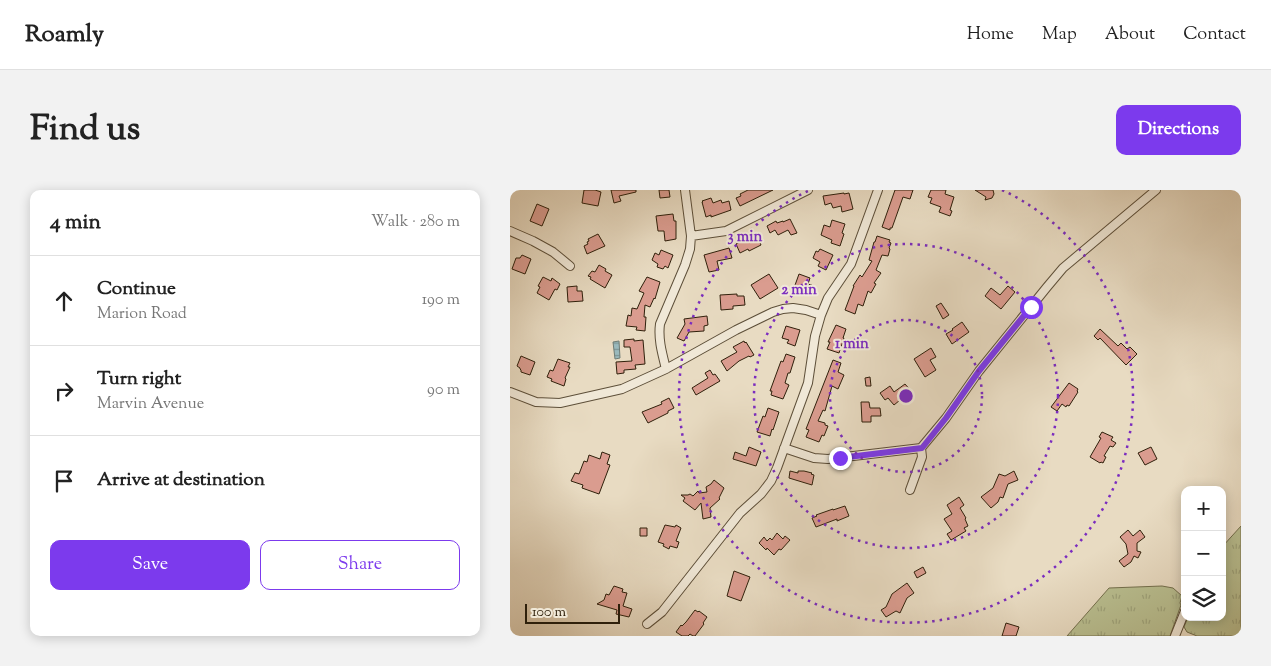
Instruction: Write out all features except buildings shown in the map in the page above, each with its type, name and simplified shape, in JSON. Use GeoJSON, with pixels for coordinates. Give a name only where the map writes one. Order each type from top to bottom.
{"type":"FeatureCollection","features":[{"type":"Feature","properties":{"kind":"street"},"geometry":{"type":"LineString","coordinates":[[666,369],[659,334],[660,324],[690,249],[691,236],[685,190]]}},
{"type":"Feature","properties":{"kind":"street"},"geometry":{"type":"LineString","coordinates":[[691,236],[726,231],[808,190]]}},
{"type":"Feature","properties":{"kind":"street"},"geometry":{"type":"LineString","coordinates":[[647,624],[662,612],[740,513],[761,494],[773,477],[808,384],[815,336],[821,316],[828,298],[851,264],[878,190]]}},
{"type":"Feature","properties":{"kind":"street"},"geometry":{"type":"LineString","coordinates":[[910,490],[922,457],[922,448],[979,371],[1063,268],[1156,190]]}},
{"type":"Feature","properties":{"kind":"street"},"geometry":{"type":"LineString","coordinates":[[510,231],[553,252],[570,266]]}},
{"type":"Feature","properties":{"kind":"street"},"geometry":{"type":"LineString","coordinates":[[510,392],[536,402],[560,403],[622,389],[666,369],[736,330],[774,312],[793,308],[806,310],[821,316]]}},
{"type":"Feature","properties":{"kind":"street"},"geometry":{"type":"LineString","coordinates":[[784,448],[814,458],[828,459],[922,448]]}},
{"type":"Feature","properties":{"kind":"street"},"geometry":{"type":"LineString","coordinates":[[1175,636],[1181,621]]}},
{"type":"Feature","properties":{"kind":"green space"},"geometry":{"type":"Polygon","coordinates":[[[1241,526],[1241,636],[1197,636],[1187,632],[1184,627],[1186,621],[1226,621],[1226,543],[1241,526]]]}},
{"type":"Feature","properties":{"kind":"green space"},"geometry":{"type":"Polygon","coordinates":[[[1162,586],[1173,588],[1181,595],[1181,605],[1170,636],[1067,636],[1109,588],[1162,586]]]}},
{"type":"Feature","properties":{"kind":"water"},"geometry":{"type":"Polygon","coordinates":[[[619,341],[620,358],[615,359],[613,342],[619,341]]]}},
{"type":"Feature","properties":{"kind":"route"},"geometry":{"type":"LineString","coordinates":[[840,458],[922,448],[979,371],[1031,307]]}}]}
